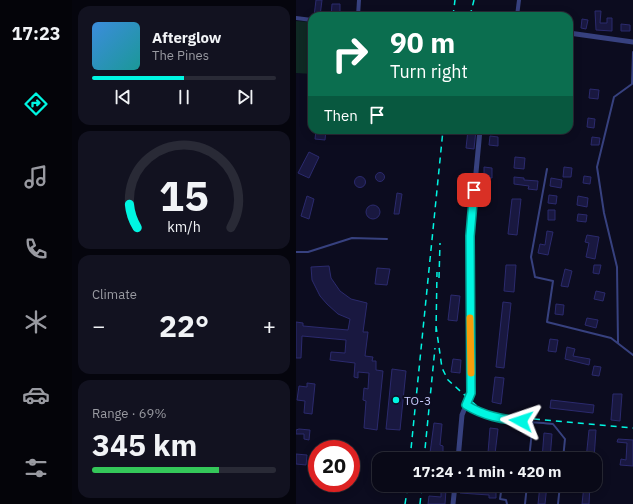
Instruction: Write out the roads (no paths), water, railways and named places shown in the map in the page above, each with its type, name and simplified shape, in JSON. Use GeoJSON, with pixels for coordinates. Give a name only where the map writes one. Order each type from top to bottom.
{"type":"FeatureCollection","features":[{"type":"Feature","properties":{"kind":"street"},"geometry":{"type":"LineString","coordinates":[[358,12],[359,0]]}},
{"type":"Feature","properties":{"kind":"street"},"geometry":{"type":"LineString","coordinates":[[518,12],[519,0]]}},
{"type":"Feature","properties":{"kind":"street"},"geometry":{"type":"LineString","coordinates":[[296,18],[308,20]]}},
{"type":"Feature","properties":{"kind":"street"},"geometry":{"type":"LineString","coordinates":[[573,34],[633,42]]}},
{"type":"Feature","properties":{"kind":"street"},"geometry":{"type":"LineString","coordinates":[[459,452],[462,415],[471,393],[470,236],[480,134]]}},
{"type":"Feature","properties":{"kind":"street"},"geometry":{"type":"LineString","coordinates":[[453,504],[454,492]]}},
{"type":"Feature","properties":{"kind":"lane"},"geometry":{"type":"LineString","coordinates":[[618,343],[617,267],[604,213],[597,167],[614,97],[632,84],[633,52]]}},
{"type":"Feature","properties":{"kind":"lane"},"geometry":{"type":"LineString","coordinates":[[547,168],[531,257],[535,277],[553,280],[547,322],[612,338],[633,355]]}},
{"type":"Feature","properties":{"kind":"lane"},"geometry":{"type":"LineString","coordinates":[[296,252],[308,252],[352,238],[387,239]]}},
{"type":"Feature","properties":{"kind":"lane"},"geometry":{"type":"LineString","coordinates":[[466,405],[479,413],[498,419],[553,424],[556,426],[564,439],[563,452]]}},
{"type":"Feature","properties":{"kind":"lane"},"geometry":{"type":"LineString","coordinates":[[530,452],[533,422]]}},
{"type":"Feature","properties":{"kind":"lane"},"geometry":{"type":"LineString","coordinates":[[501,492],[500,499],[506,500],[507,504]]}},
{"type":"Feature","properties":{"kind":"lane"},"geometry":{"type":"LineString","coordinates":[[525,504],[526,492]]}},
{"type":"Feature","properties":{"kind":"lane"},"geometry":{"type":"LineString","coordinates":[[558,504],[559,492]]}},
{"type":"Feature","properties":{"kind":"railway"},"geometry":{"type":"LineString","coordinates":[[454,12],[455,0]]}},
{"type":"Feature","properties":{"kind":"railway"},"geometry":{"type":"LineString","coordinates":[[471,12],[474,0]]}},
{"type":"Feature","properties":{"kind":"railway"},"geometry":{"type":"LineString","coordinates":[[411,452],[443,134]]}},
{"type":"Feature","properties":{"kind":"railway"},"geometry":{"type":"LineString","coordinates":[[439,278],[440,243]]}},
{"type":"Feature","properties":{"kind":"railway"},"geometry":{"type":"LineString","coordinates":[[436,332],[437,272]]}},
{"type":"Feature","properties":{"kind":"railway"},"geometry":{"type":"LineString","coordinates":[[436,326],[442,368],[448,380],[479,408],[495,414],[522,418],[633,428]]}},
{"type":"Feature","properties":{"kind":"railway"},"geometry":{"type":"LineString","coordinates":[[425,452],[435,348]]}},
{"type":"Feature","properties":{"kind":"railway"},"geometry":{"type":"LineString","coordinates":[[405,504],[407,492]]}},
{"type":"Feature","properties":{"kind":"railway"},"geometry":{"type":"LineString","coordinates":[[420,504],[421,492]]}},
{"type":"Feature","properties":{"kind":"place","name":"ТО-3"},"geometry":{"type":"Point","coordinates":[396,400]}}]}
